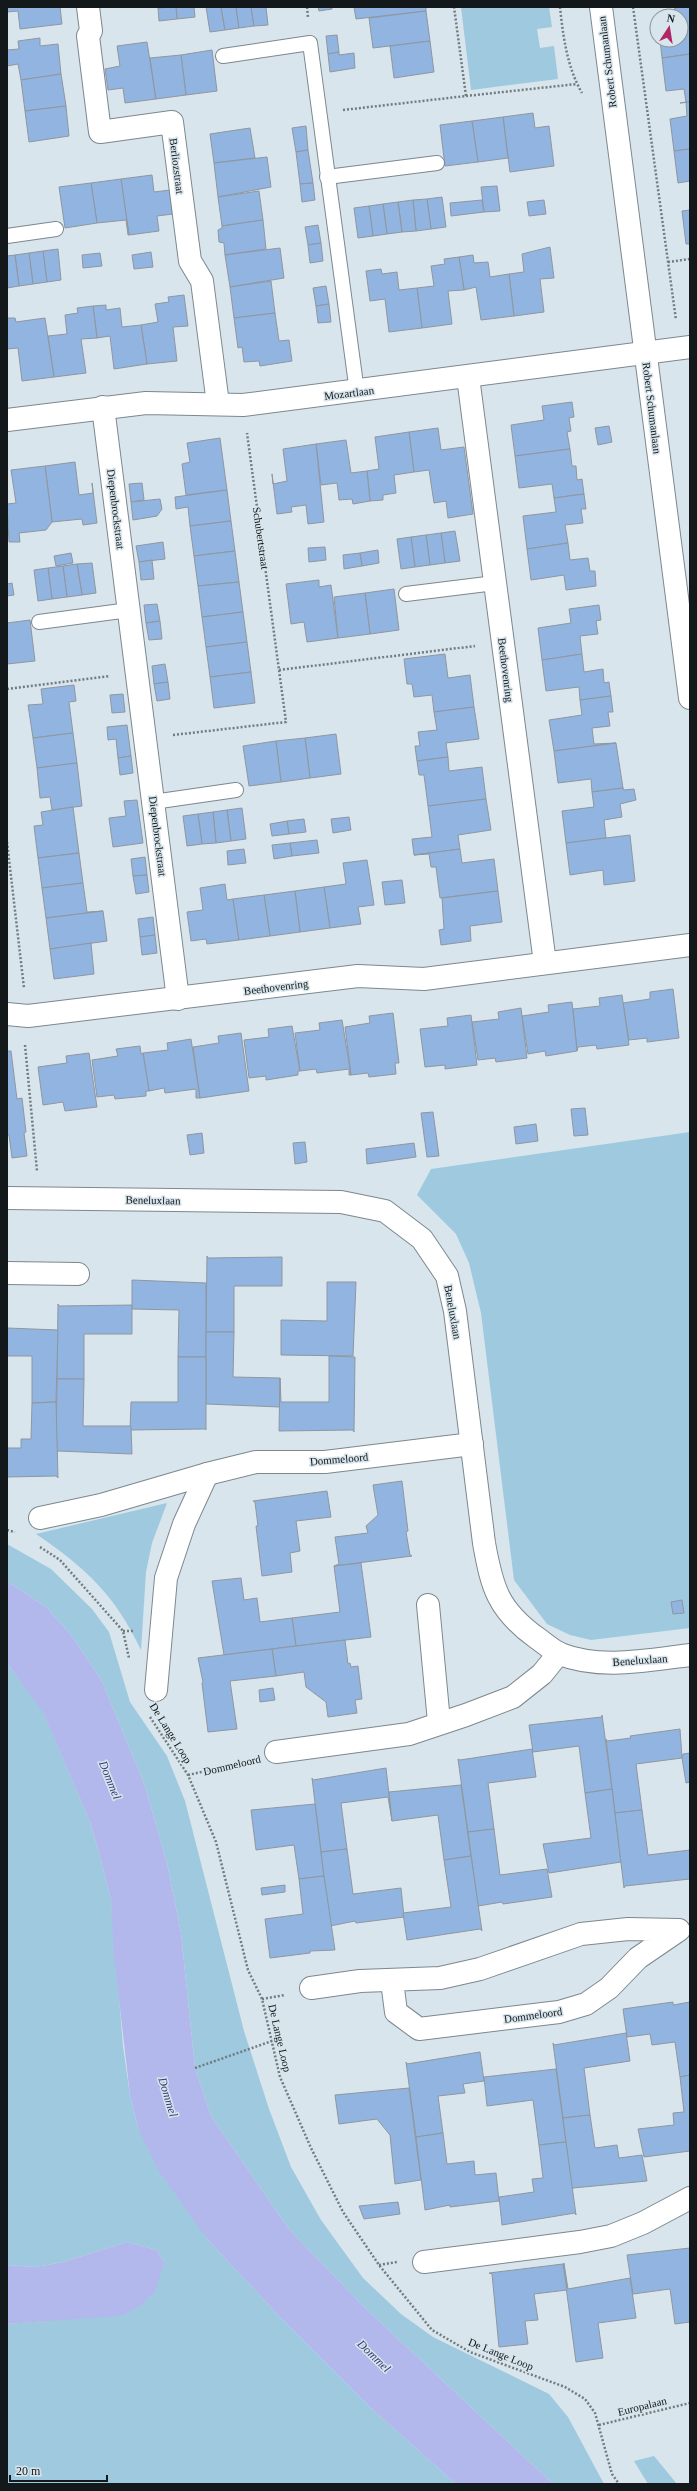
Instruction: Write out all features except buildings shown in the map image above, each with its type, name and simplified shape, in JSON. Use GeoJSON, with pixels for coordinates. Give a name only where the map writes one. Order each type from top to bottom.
{"type":"FeatureCollection","features":[{"type":"Feature","properties":{"kind":"street","name":"Berliozstraat"},"geometry":{"type":"LineString","coordinates":[[88,7],[91,31],[88,36],[100,132],[172,122],[190,261],[202,280],[218,404]]}},
{"type":"Feature","properties":{"kind":"street","name":"Robert Schumanlaan"},"geometry":{"type":"LineString","coordinates":[[601,7],[690,698]]}},
{"type":"Feature","properties":{"kind":"street","name":"Mozartlaan"},"geometry":{"type":"LineString","coordinates":[[7,420],[104,407],[153,403],[243,405],[357,392],[685,348]]}},
{"type":"Feature","properties":{"kind":"street","name":"Beethovenring"},"geometry":{"type":"LineString","coordinates":[[468,377],[545,963]]}},
{"type":"Feature","properties":{"kind":"street","name":"Diepenbrockstraat"},"geometry":{"type":"LineString","coordinates":[[104,407],[178,999]]}},
{"type":"Feature","properties":{"kind":"street","name":"Beethovenring"},"geometry":{"type":"LineString","coordinates":[[19,1016],[178,999],[358,976],[424,979],[690,945]]}},
{"type":"Feature","properties":{"kind":"street","name":"Beneluxlaan"},"geometry":{"type":"LineString","coordinates":[[7,1198],[341,1202],[385,1211],[422,1239],[447,1276],[455,1311],[485,1551],[490,1574],[501,1603],[517,1624],[559,1654],[595,1662],[622,1663],[690,1655]]}},
{"type":"Feature","properties":{"kind":"street"},"geometry":{"type":"LineString","coordinates":[[7,1273],[78,1274]]}},
{"type":"Feature","properties":{"kind":"street","name":"Dommeloord"},"geometry":{"type":"LineString","coordinates":[[40,1518],[101,1505],[207,1474],[256,1462],[325,1462],[472,1444]]}},
{"type":"Feature","properties":{"kind":"street"},"geometry":{"type":"LineString","coordinates":[[156,1690],[166,1578],[184,1524],[207,1474]]}},
{"type":"Feature","properties":{"kind":"street"},"geometry":{"type":"LineString","coordinates":[[428,1605],[439,1722]]}},
{"type":"Feature","properties":{"kind":"street"},"geometry":{"type":"LineString","coordinates":[[276,1752],[409,1734],[439,1722],[466,1715],[513,1697],[542,1674],[559,1654]]}},
{"type":"Feature","properties":{"kind":"street","name":"Dommeloord"},"geometry":{"type":"LineString","coordinates":[[311,1988],[360,1981],[440,1978],[480,1969],[582,1934],[628,1929],[684,1930]]}},
{"type":"Feature","properties":{"kind":"street","name":"Dommeloord"},"geometry":{"type":"LineString","coordinates":[[392,1981],[396,2012],[419,2028],[559,2012],[592,2000],[609,1988],[638,1958],[684,1930]]}},
{"type":"Feature","properties":{"kind":"street"},"geometry":{"type":"LineString","coordinates":[[424,2262],[580,2242],[611,2236],[642,2223],[690,2198]]}},
{"type":"Feature","properties":{"kind":"lane"},"geometry":{"type":"LineString","coordinates":[[223,56],[310,43],[357,392]]}},
{"type":"Feature","properties":{"kind":"lane"},"geometry":{"type":"LineString","coordinates":[[327,177],[437,162]]}},
{"type":"Feature","properties":{"kind":"lane"},"geometry":{"type":"LineString","coordinates":[[7,236],[56,229]]}},
{"type":"Feature","properties":{"kind":"lane"},"geometry":{"type":"LineString","coordinates":[[406,594],[495,583]]}},
{"type":"Feature","properties":{"kind":"lane"},"geometry":{"type":"LineString","coordinates":[[39,622],[129,610]]}},
{"type":"Feature","properties":{"kind":"lane"},"geometry":{"type":"LineString","coordinates":[[154,802],[236,790]]}},
{"type":"Feature","properties":{"kind":"path"},"geometry":{"type":"LineString","coordinates":[[454,7],[466,96]]}},
{"type":"Feature","properties":{"kind":"path","name":"Robert Schumanlaan"},"geometry":{"type":"LineString","coordinates":[[560,7],[563,34],[577,84],[593,111],[614,117]]}},
{"type":"Feature","properties":{"kind":"path"},"geometry":{"type":"LineString","coordinates":[[633,7],[668,262],[685,348]]}},
{"type":"Feature","properties":{"kind":"path"},"geometry":{"type":"LineString","coordinates":[[319,113],[577,84]]}},
{"type":"Feature","properties":{"kind":"path"},"geometry":{"type":"LineString","coordinates":[[668,262],[690,259]]}},
{"type":"Feature","properties":{"kind":"path","name":"Schubertstraat"},"geometry":{"type":"LineString","coordinates":[[146,739],[286,722],[243,405]]}},
{"type":"Feature","properties":{"kind":"path"},"geometry":{"type":"LineString","coordinates":[[280,670],[503,643]]}},
{"type":"Feature","properties":{"kind":"path"},"geometry":{"type":"LineString","coordinates":[[7,690],[137,672]]}},
{"type":"Feature","properties":{"kind":"path"},"geometry":{"type":"LineString","coordinates":[[7,842],[19,1016],[40,1199]]}},
{"type":"Feature","properties":{"kind":"path"},"geometry":{"type":"LineString","coordinates":[[7,1530],[20,1535]]}},
{"type":"Feature","properties":{"kind":"path"},"geometry":{"type":"LineString","coordinates":[[34,1544],[60,1560],[123,1631],[130,1662]]}},
{"type":"Feature","properties":{"kind":"path","name":"De Lange Loop"},"geometry":{"type":"LineString","coordinates":[[146,1712],[188,1775],[216,1842],[248,1970],[262,1999],[280,2077],[311,2148],[343,2212],[403,2297],[432,2330],[470,2352],[565,2387],[585,2399],[595,2413],[612,2474],[618,2484]]}},
{"type":"Feature","properties":{"kind":"path","name":"Dommeloord"},"geometry":{"type":"LineString","coordinates":[[188,1775],[268,1757],[276,1752]]}},
{"type":"Feature","properties":{"kind":"path"},"geometry":{"type":"LineString","coordinates":[[195,2068],[272,2041]]}},
{"type":"Feature","properties":{"kind":"path","name":"Europalaan"},"geometry":{"type":"LineString","coordinates":[[598,2425],[690,2403]]}},
{"type":"Feature","properties":{"kind":"shaded area"},"geometry":{"type":"Polygon","coordinates":[[[461,7],[549,7],[552,27],[537,29],[540,48],[554,46],[558,79],[471,90],[461,7]]]}},
{"type":"Feature","properties":{"kind":"shaded area"},"geometry":{"type":"Polygon","coordinates":[[[690,1132],[690,1628],[591,1640],[570,1635],[547,1624],[514,1580],[481,1313],[469,1263],[456,1234],[417,1195],[431,1169],[690,1132]]]}},
{"type":"Feature","properties":{"kind":"shaded area"},"geometry":{"type":"Polygon","coordinates":[[[167,1503],[152,1543],[146,1572],[141,1650],[121,1613],[98,1584],[54,1546],[36,1534],[167,1503]]]}},
{"type":"Feature","properties":{"kind":"shaded area"},"geometry":{"type":"Polygon","coordinates":[[[7,1544],[51,1569],[92,1609],[109,1632],[130,1702],[167,1756],[185,1801],[244,2031],[269,2109],[291,2167],[321,2220],[363,2278],[401,2314],[433,2337],[549,2394],[568,2417],[604,2484],[553,2484],[363,2306],[288,2228],[211,2116],[195,2068],[181,1933],[167,1863],[145,1786],[101,1679],[71,1635],[46,1607],[7,1581],[7,1544]]]}},
{"type":"Feature","properties":{"kind":"shaded area"},"geometry":{"type":"Polygon","coordinates":[[[7,1663],[44,1713],[90,1822],[98,1849],[111,1900],[123,2046],[130,2095],[138,2128],[207,2239],[282,2319],[372,2409],[456,2484],[7,2484],[7,2324],[45,2321],[164,2262],[157,2250],[127,2242],[63,2262],[36,2267],[7,2265],[7,1663]]]}},
{"type":"Feature","properties":{"kind":"shaded area"},"geometry":{"type":"Polygon","coordinates":[[[654,2456],[677,2484],[648,2484],[634,2461],[654,2456]]]}},
{"type":"Feature","properties":{"kind":"water","name":"Dommel"},"geometry":{"type":"Polygon","coordinates":[[[7,1581],[46,1607],[71,1635],[101,1679],[145,1786],[167,1863],[181,1933],[195,2068],[211,2116],[288,2228],[363,2306],[553,2484],[456,2484],[372,2409],[282,2319],[207,2239],[158,2170],[138,2128],[130,2095],[114,1957],[111,1900],[98,1849],[90,1822],[44,1714],[7,1663],[7,1581]]]}},
{"type":"Feature","properties":{"kind":"water"},"geometry":{"type":"Polygon","coordinates":[[[127,2242],[157,2250],[164,2262],[155,2292],[140,2306],[121,2316],[7,2324],[7,2265],[36,2267],[63,2262],[127,2242]]]}}]}
